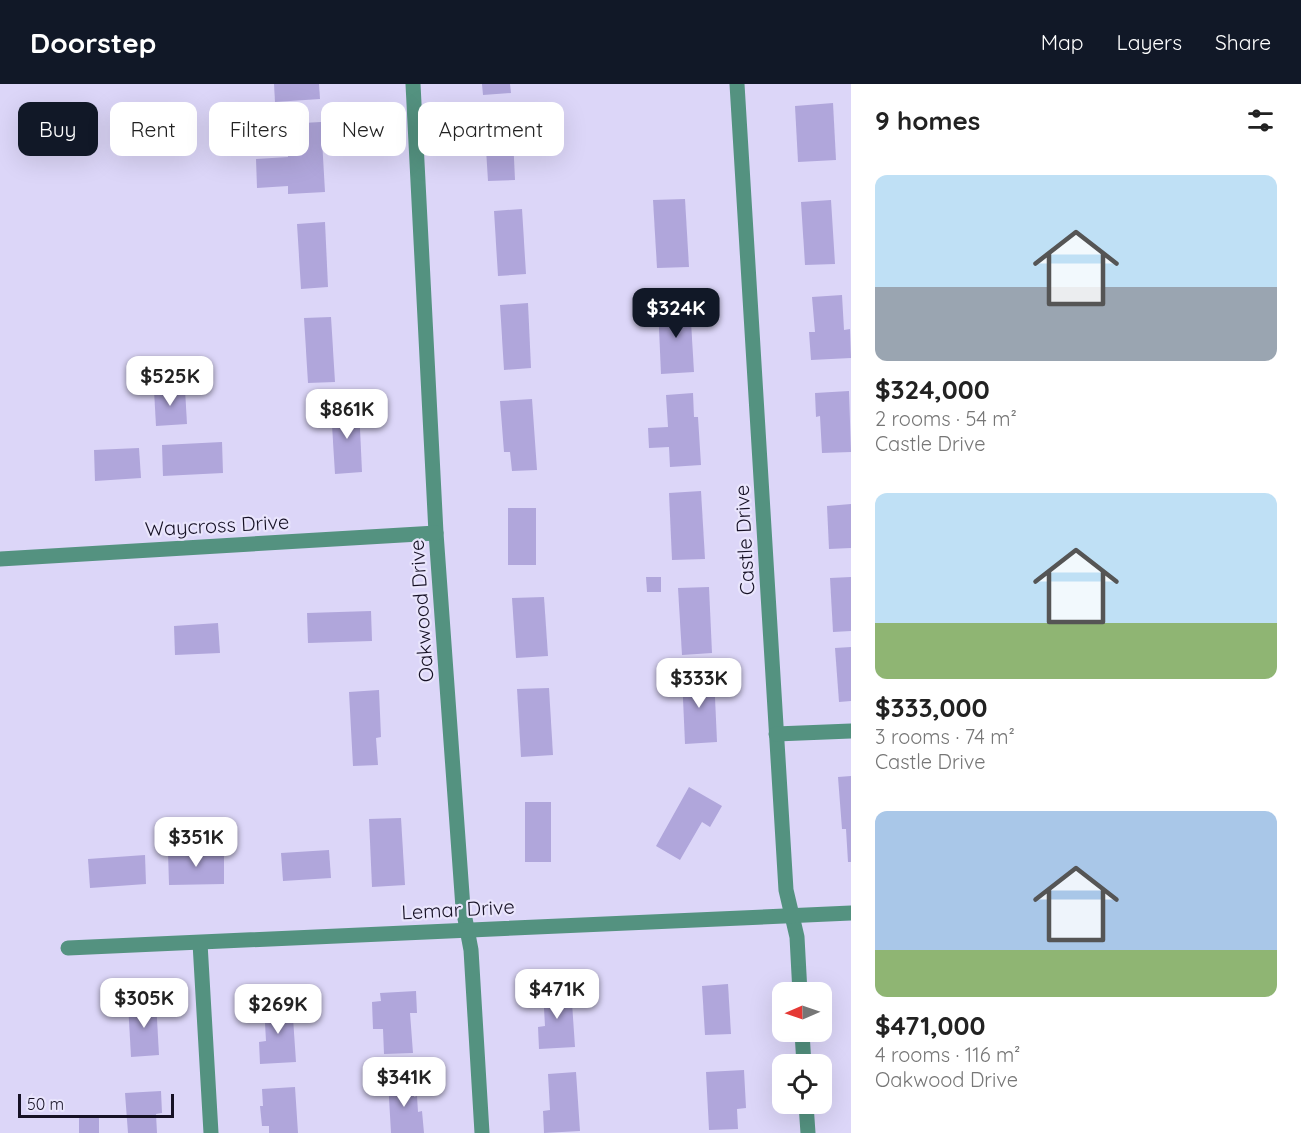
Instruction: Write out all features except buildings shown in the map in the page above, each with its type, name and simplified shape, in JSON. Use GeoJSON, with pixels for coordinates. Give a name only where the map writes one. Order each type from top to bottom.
{"type":"FeatureCollection","features":[{"type":"Feature","properties":{"kind":"street","name":"Oakwood Drive"},"geometry":{"type":"LineString","coordinates":[[413,84],[436,533],[463,908],[471,950],[482,1133]]}},
{"type":"Feature","properties":{"kind":"street","name":"Castle Drive"},"geometry":{"type":"LineString","coordinates":[[737,84],[786,890],[797,937],[799,982]]}},
{"type":"Feature","properties":{"kind":"street","name":"Waycross Drive"},"geometry":{"type":"LineString","coordinates":[[0,559],[436,533]]}},
{"type":"Feature","properties":{"kind":"street"},"geometry":{"type":"LineString","coordinates":[[776,734],[851,731]]}},
{"type":"Feature","properties":{"kind":"street","name":"Lemar Drive"},"geometry":{"type":"LineString","coordinates":[[68,948],[851,913]]}},
{"type":"Feature","properties":{"kind":"street"},"geometry":{"type":"LineString","coordinates":[[200,943],[211,1133]]}},
{"type":"Feature","properties":{"kind":"street"},"geometry":{"type":"LineString","coordinates":[[807,1114],[808,1133]]}}]}
